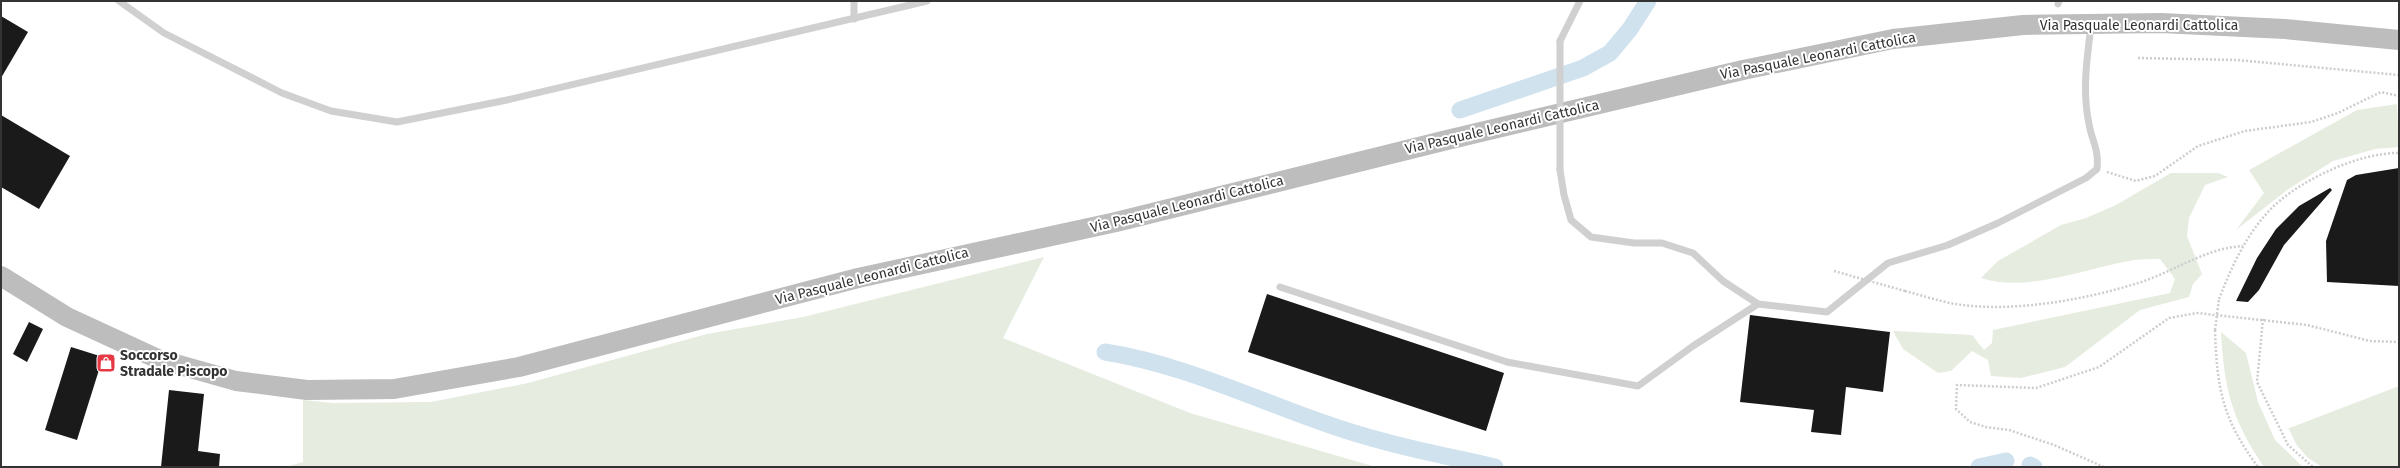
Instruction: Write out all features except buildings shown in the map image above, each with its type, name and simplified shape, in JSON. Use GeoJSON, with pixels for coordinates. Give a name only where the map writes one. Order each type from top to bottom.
{"type":"FeatureCollection","features":[{"type":"Feature","properties":{"kind":"street","name":"Via Pasquale Leonardi Cattolica"},"geometry":{"type":"LineString","coordinates":[[1,276],[67,317],[158,359],[236,381],[300,389],[394,389],[519,367],[858,278],[1116,222],[1447,140],[1800,57],[1893,39],[2023,25],[2216,24],[2399,40]]}},
{"type":"Feature","properties":{"kind":"lane"},"geometry":{"type":"LineString","coordinates":[[119,1],[164,33],[282,93],[331,111],[397,122],[508,100],[927,1]]}},
{"type":"Feature","properties":{"kind":"lane"},"geometry":{"type":"LineString","coordinates":[[854,1],[854,19]]}},
{"type":"Feature","properties":{"kind":"lane"},"geometry":{"type":"LineString","coordinates":[[1580,1],[1560,41],[1560,170],[1564,195],[1571,220],[1592,237],[1634,243],[1662,243],[1693,253],[1723,281],[1758,304],[1826,312],[1888,263],[1948,245],[1998,223],[2086,178],[2096,169],[2098,154],[2089,124],[2085,76],[2091,24]]}},
{"type":"Feature","properties":{"kind":"lane"},"geometry":{"type":"LineString","coordinates":[[1280,287],[1507,362],[1638,386],[1693,346],[1758,304]]}},
{"type":"Feature","properties":{"kind":"path"},"geometry":{"type":"LineString","coordinates":[[2138,58],[2236,60],[2399,75]]}},
{"type":"Feature","properties":{"kind":"path"},"geometry":{"type":"LineString","coordinates":[[2096,169],[2136,181],[2155,176],[2198,146],[2238,133],[2311,122],[2338,112],[2381,92],[2399,96]]}},
{"type":"Feature","properties":{"kind":"path"},"geometry":{"type":"LineString","coordinates":[[2258,467],[2240,442],[2226,410],[2217,375],[2215,330],[2219,300],[2243,246],[2268,211],[2310,179],[2350,161],[2388,153],[2399,153]]}},
{"type":"Feature","properties":{"kind":"path"},"geometry":{"type":"LineString","coordinates":[[1834,271],[1955,304],[2001,306],[2047,303],[2085,297],[2139,283],[2201,256],[2226,247],[2243,246]]}},
{"type":"Feature","properties":{"kind":"path"},"geometry":{"type":"LineString","coordinates":[[2104,467],[2054,445],[2009,430],[1986,427],[1970,422],[1956,409],[1957,385],[2036,388],[2100,367],[2169,318],[2198,313],[2307,325],[2370,341],[2399,342]]}},
{"type":"Feature","properties":{"kind":"path"},"geometry":{"type":"LineString","coordinates":[[2263,319],[2257,382],[2288,445],[2313,467]]}},
{"type":"Feature","properties":{"kind":"shaded area"},"geometry":{"type":"Polygon","coordinates":[[[2397,104],[2399,147],[2375,149],[2333,161],[2287,190],[2236,230],[2264,193],[2249,170],[2357,110],[2397,104]]]}},
{"type":"Feature","properties":{"kind":"shaded area"},"geometry":{"type":"Polygon","coordinates":[[[2171,173],[2218,173],[2228,177],[2205,185],[2189,218],[2187,236],[2202,274],[2193,284],[2189,297],[2140,310],[2065,367],[2021,378],[1991,376],[1988,360],[1972,351],[1951,371],[1938,373],[1903,349],[1893,331],[1972,335],[1984,350],[1992,343],[1993,330],[2170,293],[2175,279],[2160,259],[2141,259],[2129,261],[2036,281],[2017,283],[1999,282],[1981,278],[1998,261],[2061,225],[2086,218],[2116,205],[2171,173]]]}},
{"type":"Feature","properties":{"kind":"shaded area"},"geometry":{"type":"Polygon","coordinates":[[[1044,257],[1003,338],[1190,413],[1376,467],[286,467],[303,462],[303,400],[333,403],[431,402],[528,383],[707,334],[803,317],[1044,257]]]}},
{"type":"Feature","properties":{"kind":"shaded area"},"geometry":{"type":"Polygon","coordinates":[[[2221,332],[2246,353],[2258,402],[2275,440],[2303,467],[2264,467],[2253,450],[2237,419],[2227,387],[2224,371],[2221,332]]]}},
{"type":"Feature","properties":{"kind":"shaded area"},"geometry":{"type":"Polygon","coordinates":[[[2399,386],[2399,467],[2322,467],[2307,457],[2296,444],[2289,429],[2287,429],[2399,386]]]}},
{"type":"Feature","properties":{"kind":"waterway"},"geometry":{"type":"LineString","coordinates":[[1460,110],[1583,68],[1610,53],[1630,29],[1648,1]]}},
{"type":"Feature","properties":{"kind":"waterway"},"geometry":{"type":"LineString","coordinates":[[1105,352],[1133,357],[1189,373],[1345,430],[1409,448],[1495,467]]}},
{"type":"Feature","properties":{"kind":"waterway"},"geometry":{"type":"LineString","coordinates":[[1979,467],[2006,461]]}},
{"type":"Feature","properties":{"kind":"waterway"},"geometry":{"type":"LineString","coordinates":[[2030,465],[2034,467]]}},
{"type":"Feature","properties":{"kind":"place","name":"Soccorso Stradale Piscopo"},"geometry":{"type":"Point","coordinates":[106,363]}}]}
